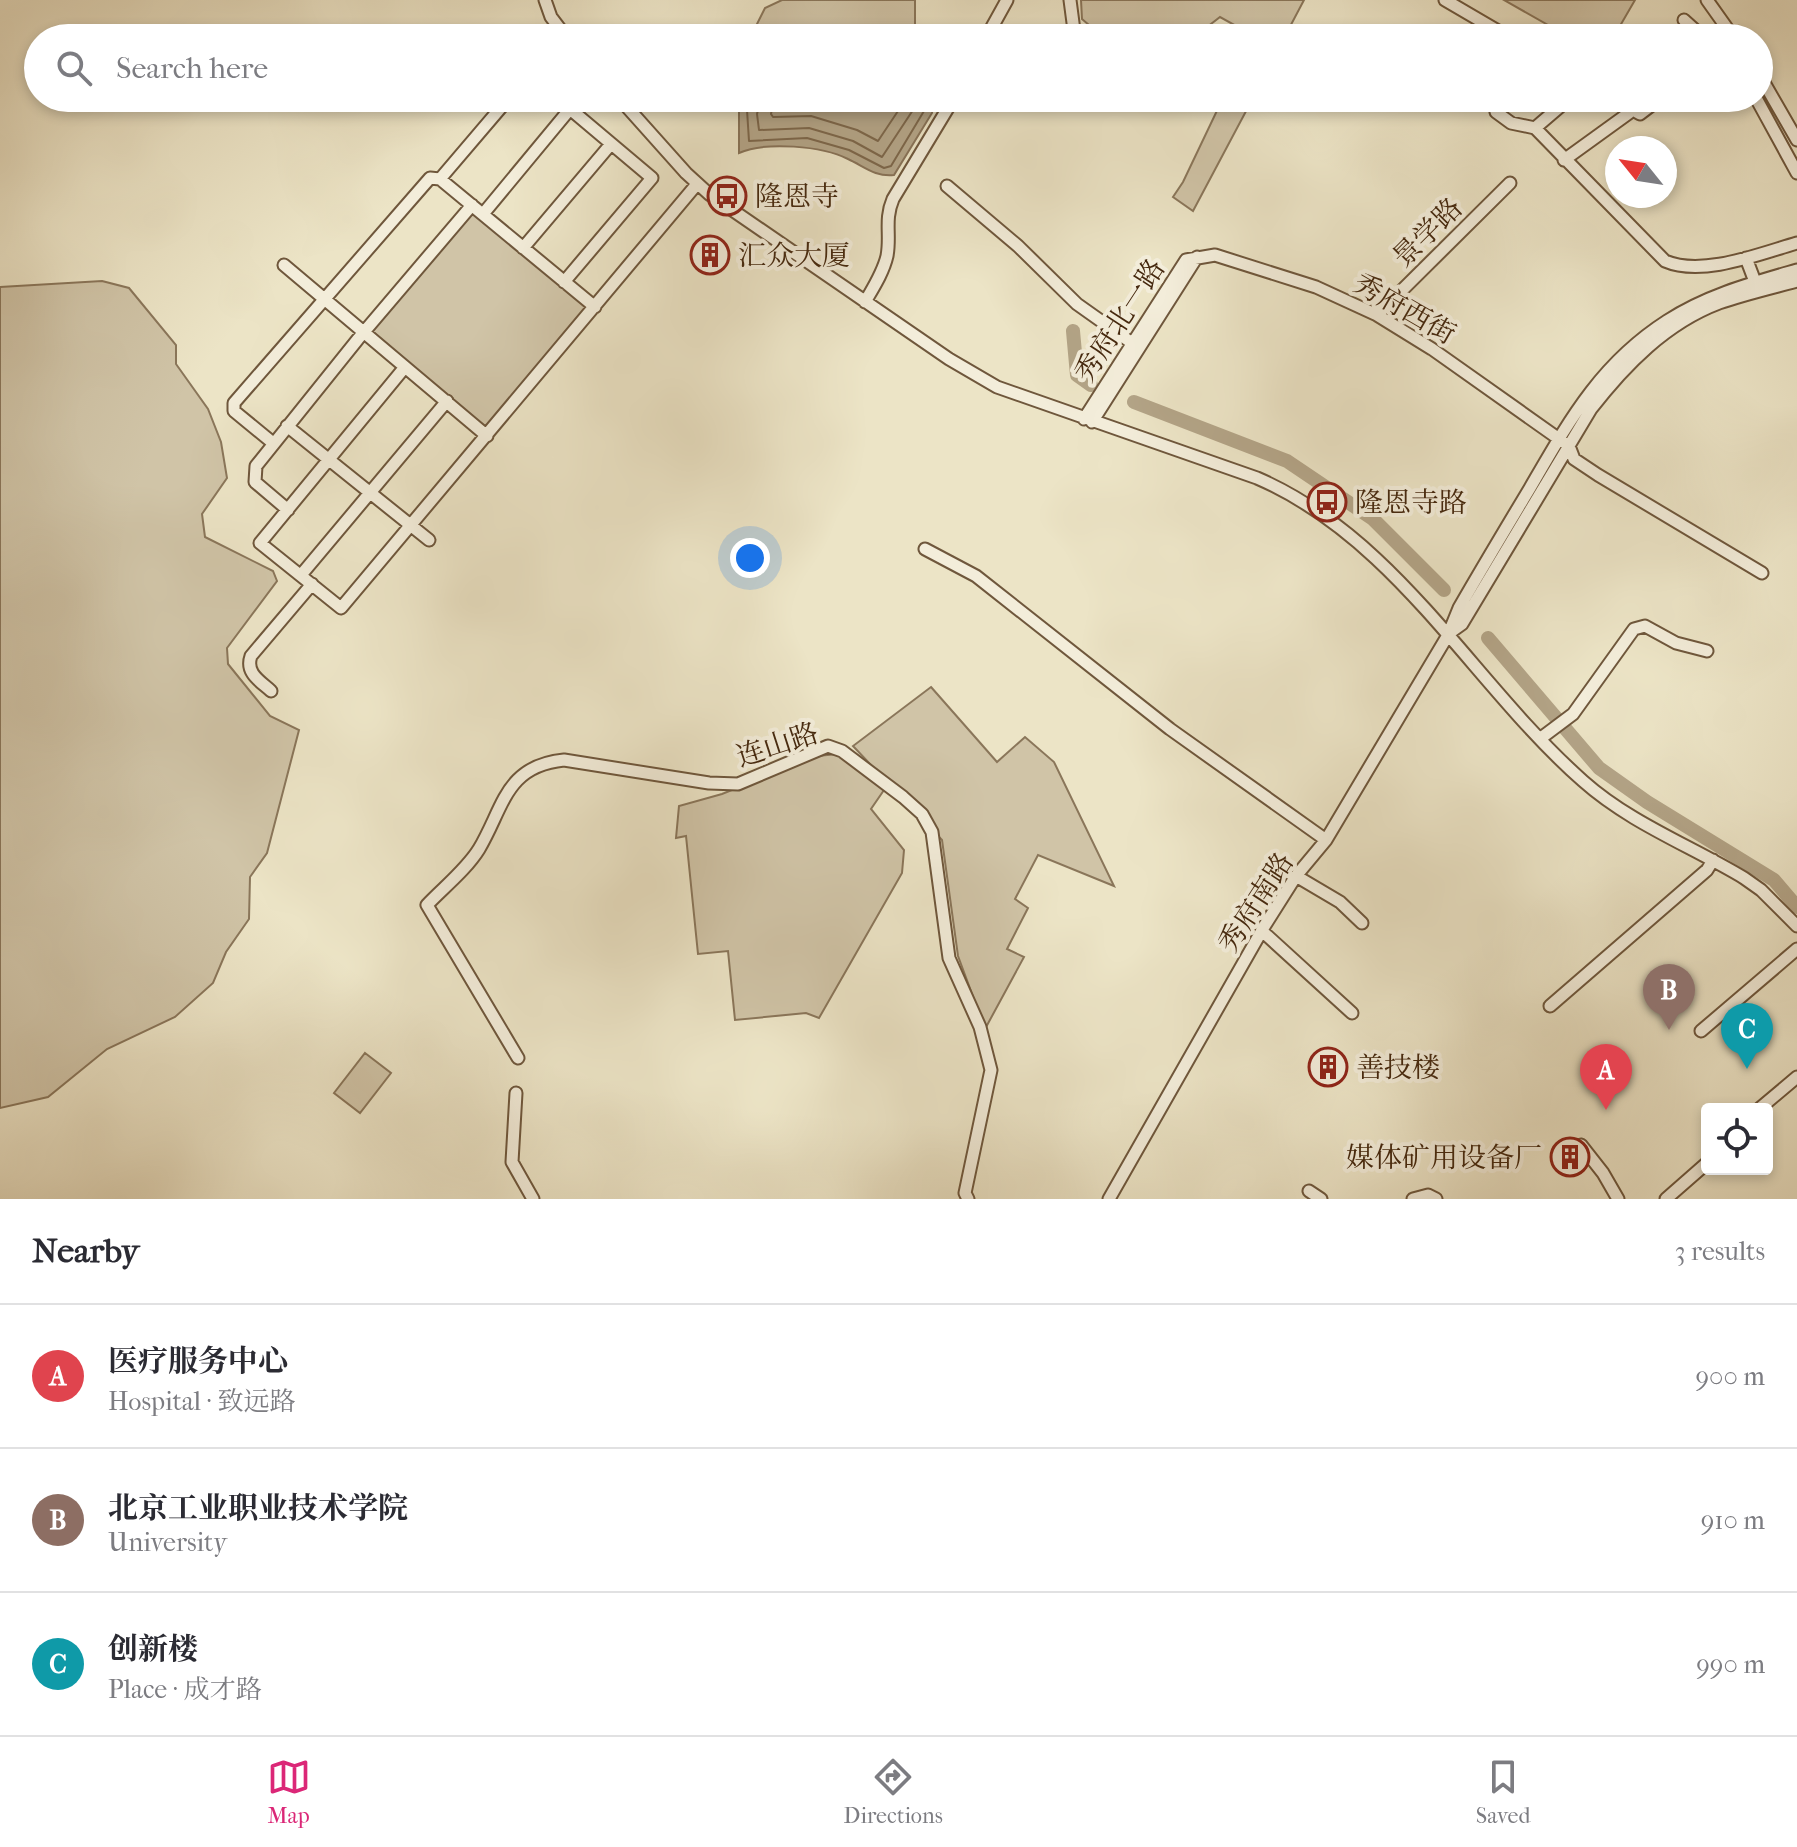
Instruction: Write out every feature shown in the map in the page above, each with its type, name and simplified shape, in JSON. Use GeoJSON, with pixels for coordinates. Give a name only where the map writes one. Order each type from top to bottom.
{"type":"FeatureCollection","features":[{"type":"Feature","properties":{"kind":"street"},"geometry":{"type":"LineString","coordinates":[[545,0],[556,24]]}},
{"type":"Feature","properties":{"kind":"street"},"geometry":{"type":"LineString","coordinates":[[994,24],[1007,0]]}},
{"type":"Feature","properties":{"kind":"street"},"geometry":{"type":"LineString","coordinates":[[1070,0],[1073,24]]}},
{"type":"Feature","properties":{"kind":"street"},"geometry":{"type":"LineString","coordinates":[[1445,0],[1486,24]]}},
{"type":"Feature","properties":{"kind":"street"},"geometry":{"type":"LineString","coordinates":[[1707,0],[1724,24]]}},
{"type":"Feature","properties":{"kind":"street"},"geometry":{"type":"LineString","coordinates":[[1684,20],[1688,24]]}},
{"type":"Feature","properties":{"kind":"street"},"geometry":{"type":"LineString","coordinates":[[1773,98],[1797,140]]}},
{"type":"Feature","properties":{"kind":"street"},"geometry":{"type":"LineString","coordinates":[[440,179],[497,112]]}},
{"type":"Feature","properties":{"kind":"street"},"geometry":{"type":"LineString","coordinates":[[483,214],[568,112]]}},
{"type":"Feature","properties":{"kind":"street"},"geometry":{"type":"LineString","coordinates":[[564,282],[652,178],[574,112]]}},
{"type":"Feature","properties":{"kind":"street"},"geometry":{"type":"LineString","coordinates":[[632,112],[697,184],[949,359],[997,387],[1239,471],[1305,502],[1364,547],[1582,780],[1607,800],[1761,890],[1797,926]]}},
{"type":"Feature","properties":{"kind":"street"},"geometry":{"type":"LineString","coordinates":[[865,302],[888,254],[887,214],[893,199],[946,112]]}},
{"type":"Feature","properties":{"kind":"street"},"geometry":{"type":"LineString","coordinates":[[1496,112],[1511,123],[1535,128],[1665,261],[1678,267],[1692,268],[1746,258],[1797,243]]}},
{"type":"Feature","properties":{"kind":"street"},"geometry":{"type":"LineString","coordinates":[[1535,128],[1554,112]]}},
{"type":"Feature","properties":{"kind":"street"},"geometry":{"type":"LineString","coordinates":[[1564,160],[1627,112]]}},
{"type":"Feature","properties":{"kind":"street"},"geometry":{"type":"LineString","coordinates":[[1764,112],[1797,173]]}},
{"type":"Feature","properties":{"kind":"street"},"geometry":{"type":"LineString","coordinates":[[523,248],[611,144]]}},
{"type":"Feature","properties":{"kind":"street"},"geometry":{"type":"LineString","coordinates":[[273,443],[234,411],[234,403],[430,178],[440,179],[595,307]]}},
{"type":"Feature","properties":{"kind":"street","name":"景学路"},"geometry":{"type":"LineString","coordinates":[[1377,315],[1510,183]]}},
{"type":"Feature","properties":{"kind":"street"},"geometry":{"type":"LineString","coordinates":[[405,367],[260,543],[341,608],[697,184]]}},
{"type":"Feature","properties":{"kind":"street"},"geometry":{"type":"LineString","coordinates":[[947,186],[1018,246],[1077,304],[1132,343]]}},
{"type":"Feature","properties":{"kind":"street"},"geometry":{"type":"LineString","coordinates":[[288,510],[255,482],[256,466],[472,205]]}},
{"type":"Feature","properties":{"kind":"street","name":"秀府西街"},"geometry":{"type":"LineString","coordinates":[[1197,256],[1215,255],[1296,281],[1377,315],[1432,349],[1559,438],[1569,446],[1574,459],[1762,573]]}},
{"type":"Feature","properties":{"kind":"street","name":"秀府北一路"},"geometry":{"type":"LineString","coordinates":[[1088,421],[1132,343],[1186,260],[1197,256]]}},
{"type":"Feature","properties":{"kind":"street","name":"秀府北一路"},"geometry":{"type":"LineString","coordinates":[[1088,421],[1197,256]]}},
{"type":"Feature","properties":{"kind":"street"},"geometry":{"type":"LineString","coordinates":[[1746,258],[1757,286]]}},
{"type":"Feature","properties":{"kind":"street"},"geometry":{"type":"LineString","coordinates":[[284,265],[487,436]]}},
{"type":"Feature","properties":{"kind":"street","name":"秀府南路"},"geometry":{"type":"LineString","coordinates":[[1448,635],[1462,624],[1591,409],[1615,377],[1654,342],[1716,304],[1797,270]]}},
{"type":"Feature","properties":{"kind":"street","name":"秀府南路"},"geometry":{"type":"LineString","coordinates":[[1109,1199],[1262,931],[1296,876],[1326,840],[1448,635],[1459,608],[1559,438],[1597,381],[1622,355],[1668,320],[1714,296],[1797,281]]}},
{"type":"Feature","properties":{"kind":"street"},"geometry":{"type":"LineString","coordinates":[[301,575],[447,401]]}},
{"type":"Feature","properties":{"kind":"street"},"geometry":{"type":"LineString","coordinates":[[287,426],[429,540]]}},
{"type":"Feature","properties":{"kind":"street"},"geometry":{"type":"LineString","coordinates":[[925,549],[976,576],[1170,729],[1326,840]]}},
{"type":"Feature","properties":{"kind":"street"},"geometry":{"type":"LineString","coordinates":[[271,691],[250,671],[248,664],[251,656],[312,584]]}},
{"type":"Feature","properties":{"kind":"street"},"geometry":{"type":"LineString","coordinates":[[1544,736],[1573,714],[1634,629],[1645,626],[1676,643],[1707,651]]}},
{"type":"Feature","properties":{"kind":"street","name":"连山路"},"geometry":{"type":"LineString","coordinates":[[518,1058],[427,905],[478,851],[510,788],[526,770],[545,762],[564,760],[709,783],[738,784],[828,746],[842,751],[903,797],[922,814],[932,832],[949,958],[980,1027],[991,1070],[965,1193],[968,1199]]}},
{"type":"Feature","properties":{"kind":"street"},"geometry":{"type":"LineString","coordinates":[[1550,1006],[1707,870],[1713,860]]}},
{"type":"Feature","properties":{"kind":"street"},"geometry":{"type":"LineString","coordinates":[[1296,876],[1340,902],[1362,923]]}},
{"type":"Feature","properties":{"kind":"street"},"geometry":{"type":"LineString","coordinates":[[1262,931],[1352,1013]]}},
{"type":"Feature","properties":{"kind":"street"},"geometry":{"type":"LineString","coordinates":[[1701,1031],[1797,949]]}},
{"type":"Feature","properties":{"kind":"street"},"geometry":{"type":"LineString","coordinates":[[1766,1103],[1797,1077]]}},
{"type":"Feature","properties":{"kind":"street"},"geometry":{"type":"LineString","coordinates":[[516,1093],[512,1162],[533,1199]]}},
{"type":"Feature","properties":{"kind":"street"},"geometry":{"type":"LineString","coordinates":[[1581,1145],[1618,1199]]}},
{"type":"Feature","properties":{"kind":"street"},"geometry":{"type":"LineString","coordinates":[[1666,1199],[1701,1168]]}},
{"type":"Feature","properties":{"kind":"street"},"geometry":{"type":"LineString","coordinates":[[1309,1191],[1321,1199]]}},
{"type":"Feature","properties":{"kind":"street"},"geometry":{"type":"LineString","coordinates":[[1413,1199],[1428,1195],[1436,1199]]}},
{"type":"Feature","properties":{"kind":"shaded area"},"geometry":{"type":"Polygon","coordinates":[[[782,0],[915,0],[915,24],[757,24],[765,8],[782,0]]]}},
{"type":"Feature","properties":{"kind":"shaded area"},"geometry":{"type":"Polygon","coordinates":[[[1081,0],[1304,0],[1291,24],[1233,24],[1220,17],[1211,24],[1088,24],[1082,19],[1081,0]]]}},
{"type":"Feature","properties":{"kind":"shaded area"},"geometry":{"type":"Polygon","coordinates":[[[1504,0],[1635,0],[1621,24],[1546,24],[1504,0]]]}},
{"type":"Feature","properties":{"kind":"shaded area"},"geometry":{"type":"Polygon","coordinates":[[[1216,112],[1246,112],[1193,211],[1173,197],[1216,112]]]}},
{"type":"Feature","properties":{"kind":"shaded area"},"geometry":{"type":"Polygon","coordinates":[[[471,212],[588,308],[486,430],[371,332],[471,212]]]}},
{"type":"Feature","properties":{"kind":"shaded area"},"geometry":{"type":"Polygon","coordinates":[[[102,281],[129,288],[176,345],[176,364],[208,409],[221,442],[227,478],[202,514],[205,537],[273,571],[277,581],[227,648],[228,664],[270,716],[299,730],[267,853],[250,877],[249,919],[226,952],[213,983],[175,1017],[107,1049],[48,1097],[0,1108],[0,287],[102,281]]]}},
{"type":"Feature","properties":{"kind":"shaded area"},"geometry":{"type":"Polygon","coordinates":[[[931,687],[997,762],[1025,737],[1054,762],[1114,886],[1038,855],[1015,899],[1028,908],[1007,949],[1024,957],[985,1029],[958,956],[942,840],[853,746],[931,687]]]}},
{"type":"Feature","properties":{"kind":"shaded area"},"geometry":{"type":"Polygon","coordinates":[[[838,754],[884,790],[871,809],[904,850],[902,873],[819,1018],[806,1013],[735,1020],[728,951],[698,954],[686,836],[676,838],[679,806],[722,794],[817,756],[838,754]]]}},
{"type":"Feature","properties":{"kind":"shaded area"},"geometry":{"type":"Polygon","coordinates":[[[365,1053],[391,1073],[360,1113],[334,1093],[365,1053]]]}},
{"type":"Feature","properties":{"kind":"water"},"geometry":{"type":"Polygon","coordinates":[[[739,112],[932,112],[894,175],[870,171],[848,159],[809,148],[764,147],[739,153],[739,112]]]}},
{"type":"Feature","properties":{"kind":"waterway"},"geometry":{"type":"LineString","coordinates":[[1073,331],[1077,375],[1091,385]]}},
{"type":"Feature","properties":{"kind":"waterway"},"geometry":{"type":"LineString","coordinates":[[1134,402],[1287,461],[1373,519],[1444,590]]}},
{"type":"Feature","properties":{"kind":"waterway"},"geometry":{"type":"LineString","coordinates":[[1488,638],[1599,768],[1647,802],[1774,880],[1797,907]]}},
{"type":"Feature","properties":{"kind":"place","name":"隆恩寺"},"geometry":{"type":"Point","coordinates":[727,196]}},
{"type":"Feature","properties":{"kind":"place","name":"汇众大厦"},"geometry":{"type":"Point","coordinates":[710,255]}},
{"type":"Feature","properties":{"kind":"place","name":"隆恩寺路"},"geometry":{"type":"Point","coordinates":[1327,502]}},
{"type":"Feature","properties":{"kind":"place","name":"北京工业职业技术学院"},"geometry":{"type":"Point","coordinates":[1669,1030]}},
{"type":"Feature","properties":{"kind":"place","name":"善技楼"},"geometry":{"type":"Point","coordinates":[1328,1067]}},
{"type":"Feature","properties":{"kind":"place","name":"创新楼"},"geometry":{"type":"Point","coordinates":[1747,1069]}},
{"type":"Feature","properties":{"kind":"place","name":"医疗服务中心"},"geometry":{"type":"Point","coordinates":[1606,1110]}},
{"type":"Feature","properties":{"kind":"place","name":"媒体矿用设备厂"},"geometry":{"type":"Point","coordinates":[1570,1157]}}]}
